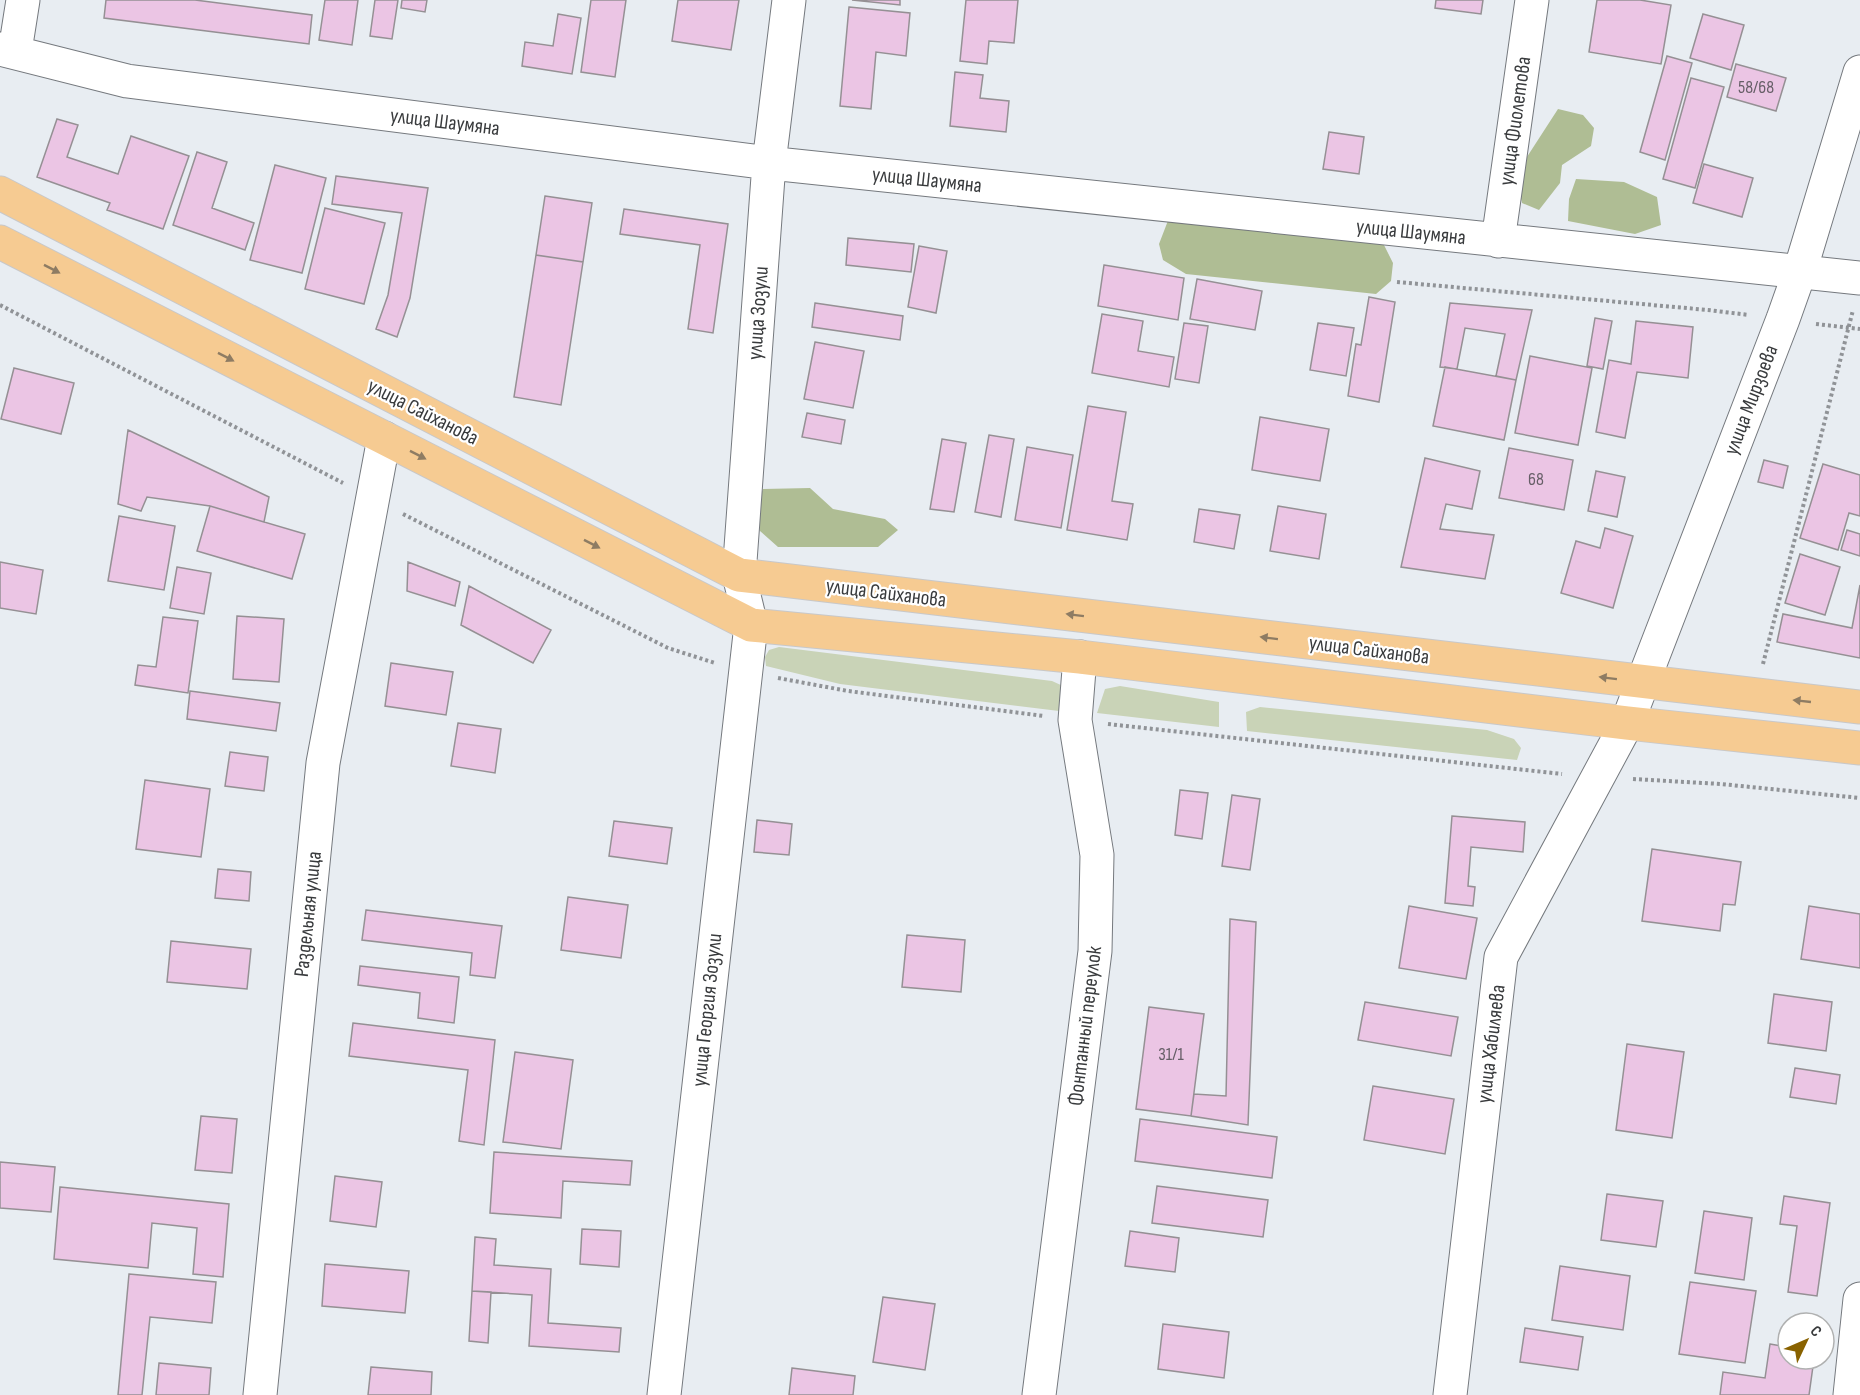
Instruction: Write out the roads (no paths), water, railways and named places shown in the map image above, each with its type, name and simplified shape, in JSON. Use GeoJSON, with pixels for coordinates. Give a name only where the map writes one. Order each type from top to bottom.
{"type":"FeatureCollection","features":[{"type":"Feature","properties":{"kind":"main road","name":"улица Сайханова"},"geometry":{"type":"LineString","coordinates":[[0,192],[739,575],[1860,707]]}},
{"type":"Feature","properties":{"kind":"main road","name":"улица Сайханова"},"geometry":{"type":"LineString","coordinates":[[0,242],[751,625],[1080,657],[1627,723],[1860,748]]}},
{"type":"Feature","properties":{"kind":"street"},"geometry":{"type":"LineString","coordinates":[[7,50],[23,0]]}},
{"type":"Feature","properties":{"kind":"street","name":"улица Зозули"},"geometry":{"type":"LineString","coordinates":[[751,625],[739,575],[769,164],[789,0]]}},
{"type":"Feature","properties":{"kind":"street","name":"улица Фиолетова"},"geometry":{"type":"LineString","coordinates":[[1498,241],[1532,0]]}},
{"type":"Feature","properties":{"kind":"street","name":"улица Шаумяна"},"geometry":{"type":"LineString","coordinates":[[7,50],[127,81],[769,164],[1800,271],[1857,292]]}},
{"type":"Feature","properties":{"kind":"street","name":"улица Мирзоева"},"geometry":{"type":"LineString","coordinates":[[1627,723],[1783,320],[1860,72]]}},
{"type":"Feature","properties":{"kind":"street","name":"Раздельная улица"},"geometry":{"type":"LineString","coordinates":[[261,1395],[323,763],[384,438]]}},
{"type":"Feature","properties":{"kind":"street","name":"улица Георгия Зозули"},"geometry":{"type":"LineString","coordinates":[[664,1395],[751,625]]}},
{"type":"Feature","properties":{"kind":"street","name":"Фонтанный переулок"},"geometry":{"type":"LineString","coordinates":[[1039,1395],[1095,951],[1097,855],[1075,720],[1080,657]]}},
{"type":"Feature","properties":{"kind":"street","name":"улица Хабиляева"},"geometry":{"type":"LineString","coordinates":[[1450,1395],[1501,957],[1627,723]]}},
{"type":"Feature","properties":{"kind":"street"},"geometry":{"type":"LineString","coordinates":[[1850,1395],[1860,1299]]}}]}
